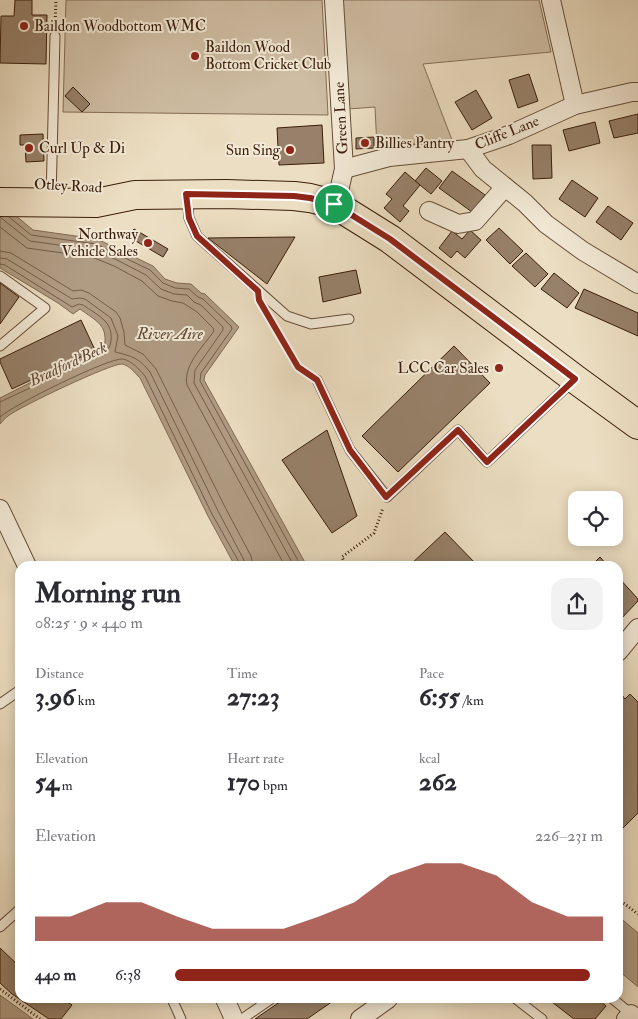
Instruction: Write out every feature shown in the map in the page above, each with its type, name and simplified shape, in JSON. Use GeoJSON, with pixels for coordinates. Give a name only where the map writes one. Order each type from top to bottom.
{"type":"FeatureCollection","features":[{"type":"Feature","properties":{"kind":"main road","name":"Otley Road"},"geometry":{"type":"LineString","coordinates":[[0,184],[96,203],[135,195],[186,194],[294,196],[334,204],[390,239],[638,425]]}},
{"type":"Feature","properties":{"kind":"main road","name":"Otley Road"},"geometry":{"type":"LineString","coordinates":[[0,202],[41,193]]}},
{"type":"Feature","properties":{"kind":"street","name":"Green Lane"},"geometry":{"type":"LineString","coordinates":[[334,0],[344,169],[334,204]]}},
{"type":"Feature","properties":{"kind":"street"},"geometry":{"type":"LineString","coordinates":[[552,0],[574,104]]}},
{"type":"Feature","properties":{"kind":"street","name":"Cliffe Lane"},"geometry":{"type":"LineString","coordinates":[[344,169],[389,157],[468,149],[508,135],[574,104],[638,92]]}},
{"type":"Feature","properties":{"kind":"street"},"geometry":{"type":"LineString","coordinates":[[468,149],[483,169],[525,202],[546,224],[583,251],[638,284]]}},
{"type":"Feature","properties":{"kind":"street"},"geometry":{"type":"LineString","coordinates":[[429,211],[458,224],[475,221],[505,187]]}},
{"type":"Feature","properties":{"kind":"street"},"geometry":{"type":"LineString","coordinates":[[0,509],[25,561]]}},
{"type":"Feature","properties":{"kind":"street"},"geometry":{"type":"LineString","coordinates":[[623,646],[638,628]]}},
{"type":"Feature","properties":{"kind":"street"},"geometry":{"type":"LineString","coordinates":[[227,1003],[234,1019]]}},
{"type":"Feature","properties":{"kind":"street"},"geometry":{"type":"LineString","coordinates":[[360,1019],[382,1003]]}},
{"type":"Feature","properties":{"kind":"lane"},"geometry":{"type":"LineString","coordinates":[[41,193],[55,36]]}},
{"type":"Feature","properties":{"kind":"lane"},"geometry":{"type":"LineString","coordinates":[[186,194],[189,218],[197,236],[287,316],[311,324],[349,319]]}},
{"type":"Feature","properties":{"kind":"lane"},"geometry":{"type":"LineString","coordinates":[[0,276],[45,308],[0,346]]}},
{"type":"Feature","properties":{"kind":"lane"},"geometry":{"type":"LineString","coordinates":[[317,380],[350,450],[386,497],[458,430],[487,462],[575,379]]}},
{"type":"Feature","properties":{"kind":"lane"},"geometry":{"type":"LineString","coordinates":[[0,704],[15,694]]}},
{"type":"Feature","properties":{"kind":"lane"},"geometry":{"type":"LineString","coordinates":[[0,927],[15,914]]}},
{"type":"Feature","properties":{"kind":"lane"},"geometry":{"type":"LineString","coordinates":[[174,1003],[181,1019]]}},
{"type":"Feature","properties":{"kind":"lane"},"geometry":{"type":"LineString","coordinates":[[242,1019],[264,1003]]}},
{"type":"Feature","properties":{"kind":"lane"},"geometry":{"type":"LineString","coordinates":[[521,1003],[542,1019]]}},
{"type":"Feature","properties":{"kind":"lane"},"geometry":{"type":"LineString","coordinates":[[617,1003],[628,1016]]}},
{"type":"Feature","properties":{"kind":"path"},"geometry":{"type":"LineString","coordinates":[[55,36],[56,0]]}},
{"type":"Feature","properties":{"kind":"path"},"geometry":{"type":"LineString","coordinates":[[258,291],[259,300],[298,367],[317,380]]}},
{"type":"Feature","properties":{"kind":"path"},"geometry":{"type":"LineString","coordinates":[[344,561],[342,557],[374,532],[386,497]]}},
{"type":"Feature","properties":{"kind":"path"},"geometry":{"type":"LineString","coordinates":[[623,903],[638,914]]}},
{"type":"Feature","properties":{"kind":"path"},"geometry":{"type":"LineString","coordinates":[[0,989],[15,1000]]}},
{"type":"Feature","properties":{"kind":"path"},"geometry":{"type":"LineString","coordinates":[[19,1003],[40,1019]]}},
{"type":"Feature","properties":{"kind":"shaded area","name":"Baildon Wood Bottom Cricket Club"},"geometry":{"type":"Polygon","coordinates":[[[66,0],[322,0],[328,115],[63,112],[66,0]]]}},
{"type":"Feature","properties":{"kind":"shaded area"},"geometry":{"type":"Polygon","coordinates":[[[342,0],[539,0],[551,52],[423,64],[452,140],[377,148],[375,107],[348,109],[342,0]]]}},
{"type":"Feature","properties":{"kind":"water","name":"River Aire"},"geometry":{"type":"Polygon","coordinates":[[[0,191],[8,209],[33,230],[97,239],[153,266],[165,279],[177,283],[191,284],[201,293],[205,294],[239,327],[205,375],[204,380],[304,561],[232,561],[140,378],[132,369],[125,365],[122,364],[102,370],[46,395],[16,411],[0,424],[0,398],[75,360],[104,348],[105,334],[100,324],[80,309],[73,314],[0,268],[0,191]]]}},
{"type":"Feature","properties":{"kind":"water"},"geometry":{"type":"Polygon","coordinates":[[[623,920],[638,933],[638,987],[623,974],[623,920]]]}},
{"type":"Feature","properties":{"kind":"water"},"geometry":{"type":"Polygon","coordinates":[[[0,995],[33,1019],[0,1019],[0,995]]]}},
{"type":"Feature","properties":{"kind":"building","name":"Baildon Woodbottom WMC"},"geometry":{"type":"Polygon","coordinates":[[[15,0],[32,0],[32,15],[47,15],[46,64],[0,63],[1,16],[14,16],[15,0]]]}},
{"type":"Feature","properties":{"kind":"building"},"geometry":{"type":"Polygon","coordinates":[[[529,74],[538,101],[518,108],[509,80],[529,74]]]}},
{"type":"Feature","properties":{"kind":"building"},"geometry":{"type":"Polygon","coordinates":[[[73,87],[90,104],[82,112],[65,96],[73,87]]]}},
{"type":"Feature","properties":{"kind":"building"},"geometry":{"type":"Polygon","coordinates":[[[476,90],[492,118],[472,130],[455,102],[476,90]]]}},
{"type":"Feature","properties":{"kind":"building"},"geometry":{"type":"Polygon","coordinates":[[[638,114],[638,133],[614,138],[609,121],[638,114]]]}},
{"type":"Feature","properties":{"kind":"building"},"geometry":{"type":"Polygon","coordinates":[[[595,122],[600,143],[569,151],[563,130],[595,122]]]}},
{"type":"Feature","properties":{"kind":"building"},"geometry":{"type":"Polygon","coordinates":[[[322,125],[324,163],[279,165],[277,128],[322,125]]]}},
{"type":"Feature","properties":{"kind":"building"},"geometry":{"type":"Polygon","coordinates":[[[43,134],[44,161],[26,162],[25,145],[20,145],[20,135],[43,134]]]}},
{"type":"Feature","properties":{"kind":"building","name":"Billies Pantry"},"geometry":{"type":"Polygon","coordinates":[[[374,137],[374,148],[356,149],[356,138],[374,137]]]}},
{"type":"Feature","properties":{"kind":"building"},"geometry":{"type":"Polygon","coordinates":[[[532,145],[551,145],[552,178],[533,179],[532,145]]]}},
{"type":"Feature","properties":{"kind":"building"},"geometry":{"type":"Polygon","coordinates":[[[426,168],[442,181],[431,194],[415,181],[426,168]]]}},
{"type":"Feature","properties":{"kind":"building"},"geometry":{"type":"Polygon","coordinates":[[[452,171],[485,195],[472,212],[439,188],[452,171]]]}},
{"type":"Feature","properties":{"kind":"building"},"geometry":{"type":"Polygon","coordinates":[[[405,172],[420,185],[403,206],[409,211],[400,222],[384,208],[392,199],[386,194],[405,172]]]}},
{"type":"Feature","properties":{"kind":"building"},"geometry":{"type":"Polygon","coordinates":[[[572,180],[598,198],[585,217],[559,199],[572,180]]]}},
{"type":"Feature","properties":{"kind":"building"},"geometry":{"type":"Polygon","coordinates":[[[608,206],[633,223],[621,240],[596,222],[608,206]]]}},
{"type":"Feature","properties":{"kind":"building"},"geometry":{"type":"Polygon","coordinates":[[[499,228],[523,251],[510,264],[486,240],[499,228]]]}},
{"type":"Feature","properties":{"kind":"building","name":"Northway Vehicle Sales"},"geometry":{"type":"Polygon","coordinates":[[[134,229],[168,249],[163,257],[129,237],[134,229]]]}},
{"type":"Feature","properties":{"kind":"building"},"geometry":{"type":"Polygon","coordinates":[[[470,230],[481,240],[465,258],[457,251],[451,258],[439,248],[452,231],[462,239],[470,230]]]}},
{"type":"Feature","properties":{"kind":"building"},"geometry":{"type":"Polygon","coordinates":[[[295,237],[267,284],[208,238],[295,237]]]}},
{"type":"Feature","properties":{"kind":"building"},"geometry":{"type":"Polygon","coordinates":[[[526,253],[548,274],[535,287],[512,266],[526,253]]]}},
{"type":"Feature","properties":{"kind":"building"},"geometry":{"type":"Polygon","coordinates":[[[356,270],[361,293],[323,302],[319,277],[356,270]]]}},
{"type":"Feature","properties":{"kind":"building"},"geometry":{"type":"Polygon","coordinates":[[[554,273],[579,293],[567,308],[541,289],[554,273]]]}},
{"type":"Feature","properties":{"kind":"building"},"geometry":{"type":"Polygon","coordinates":[[[0,283],[19,297],[0,324],[0,283]]]}},
{"type":"Feature","properties":{"kind":"building"},"geometry":{"type":"Polygon","coordinates":[[[584,289],[638,313],[638,336],[575,308],[584,289]]]}},
{"type":"Feature","properties":{"kind":"building"},"geometry":{"type":"Polygon","coordinates":[[[81,320],[95,350],[12,389],[0,359],[81,320]]]}},
{"type":"Feature","properties":{"kind":"building"},"geometry":{"type":"Polygon","coordinates":[[[454,346],[490,383],[398,472],[362,436],[454,346]]]}},
{"type":"Feature","properties":{"kind":"building"},"geometry":{"type":"Polygon","coordinates":[[[327,430],[357,516],[332,533],[282,460],[327,430]]]}},
{"type":"Feature","properties":{"kind":"building"},"geometry":{"type":"Polygon","coordinates":[[[445,532],[473,561],[414,561],[445,532]]]}},
{"type":"Feature","properties":{"kind":"building"},"geometry":{"type":"Polygon","coordinates":[[[623,582],[638,599],[623,617],[623,582]]]}},
{"type":"Feature","properties":{"kind":"building"},"geometry":{"type":"Polygon","coordinates":[[[630,694],[638,702],[638,813],[623,828],[623,696],[625,699],[630,694]]]}},
{"type":"Feature","properties":{"kind":"building"},"geometry":{"type":"Polygon","coordinates":[[[0,948],[15,962],[15,996],[0,983],[0,948]]]}},
{"type":"Feature","properties":{"kind":"building"},"geometry":{"type":"Polygon","coordinates":[[[25,1003],[69,1003],[72,1005],[61,1019],[49,1019],[25,1003]]]}},
{"type":"Feature","properties":{"kind":"building"},"geometry":{"type":"Polygon","coordinates":[[[278,1003],[330,1003],[307,1019],[255,1019],[278,1003]]]}},
{"type":"Feature","properties":{"kind":"building"},"geometry":{"type":"Polygon","coordinates":[[[553,1003],[603,1003],[606,1006],[595,1019],[574,1019],[553,1003]]]}},
{"type":"Feature","properties":{"kind":"place","name":"Baildon Woodbottom WMC"},"geometry":{"type":"Point","coordinates":[24,26]}},
{"type":"Feature","properties":{"kind":"place","name":"Baildon Wood Bottom Cricket Club"},"geometry":{"type":"Point","coordinates":[195,56]}},
{"type":"Feature","properties":{"kind":"place","name":"Billies Pantry"},"geometry":{"type":"Point","coordinates":[365,143]}},
{"type":"Feature","properties":{"kind":"place","name":"Curl Up & Di"},"geometry":{"type":"Point","coordinates":[29,148]}},
{"type":"Feature","properties":{"kind":"place","name":"Sun Sing"},"geometry":{"type":"Point","coordinates":[290,150]}},
{"type":"Feature","properties":{"kind":"place","name":"Northway Vehicle Sales"},"geometry":{"type":"Point","coordinates":[148,243]}},
{"type":"Feature","properties":{"kind":"place","name":"LCC Car Sales"},"geometry":{"type":"Point","coordinates":[499,368]}},
{"type":"Feature","properties":{"kind":"route"},"geometry":{"type":"LineString","coordinates":[[186,194],[294,196],[334,204],[390,239],[575,379],[487,462],[458,430],[386,497],[350,450],[317,380],[298,367],[259,300],[258,291],[197,236],[189,218],[186,194]]}},
{"type":"Feature","properties":{"kind":"water label","name":"Bradford Beck"},"geometry":{"type":"Point","coordinates":[68,364]}}]}
